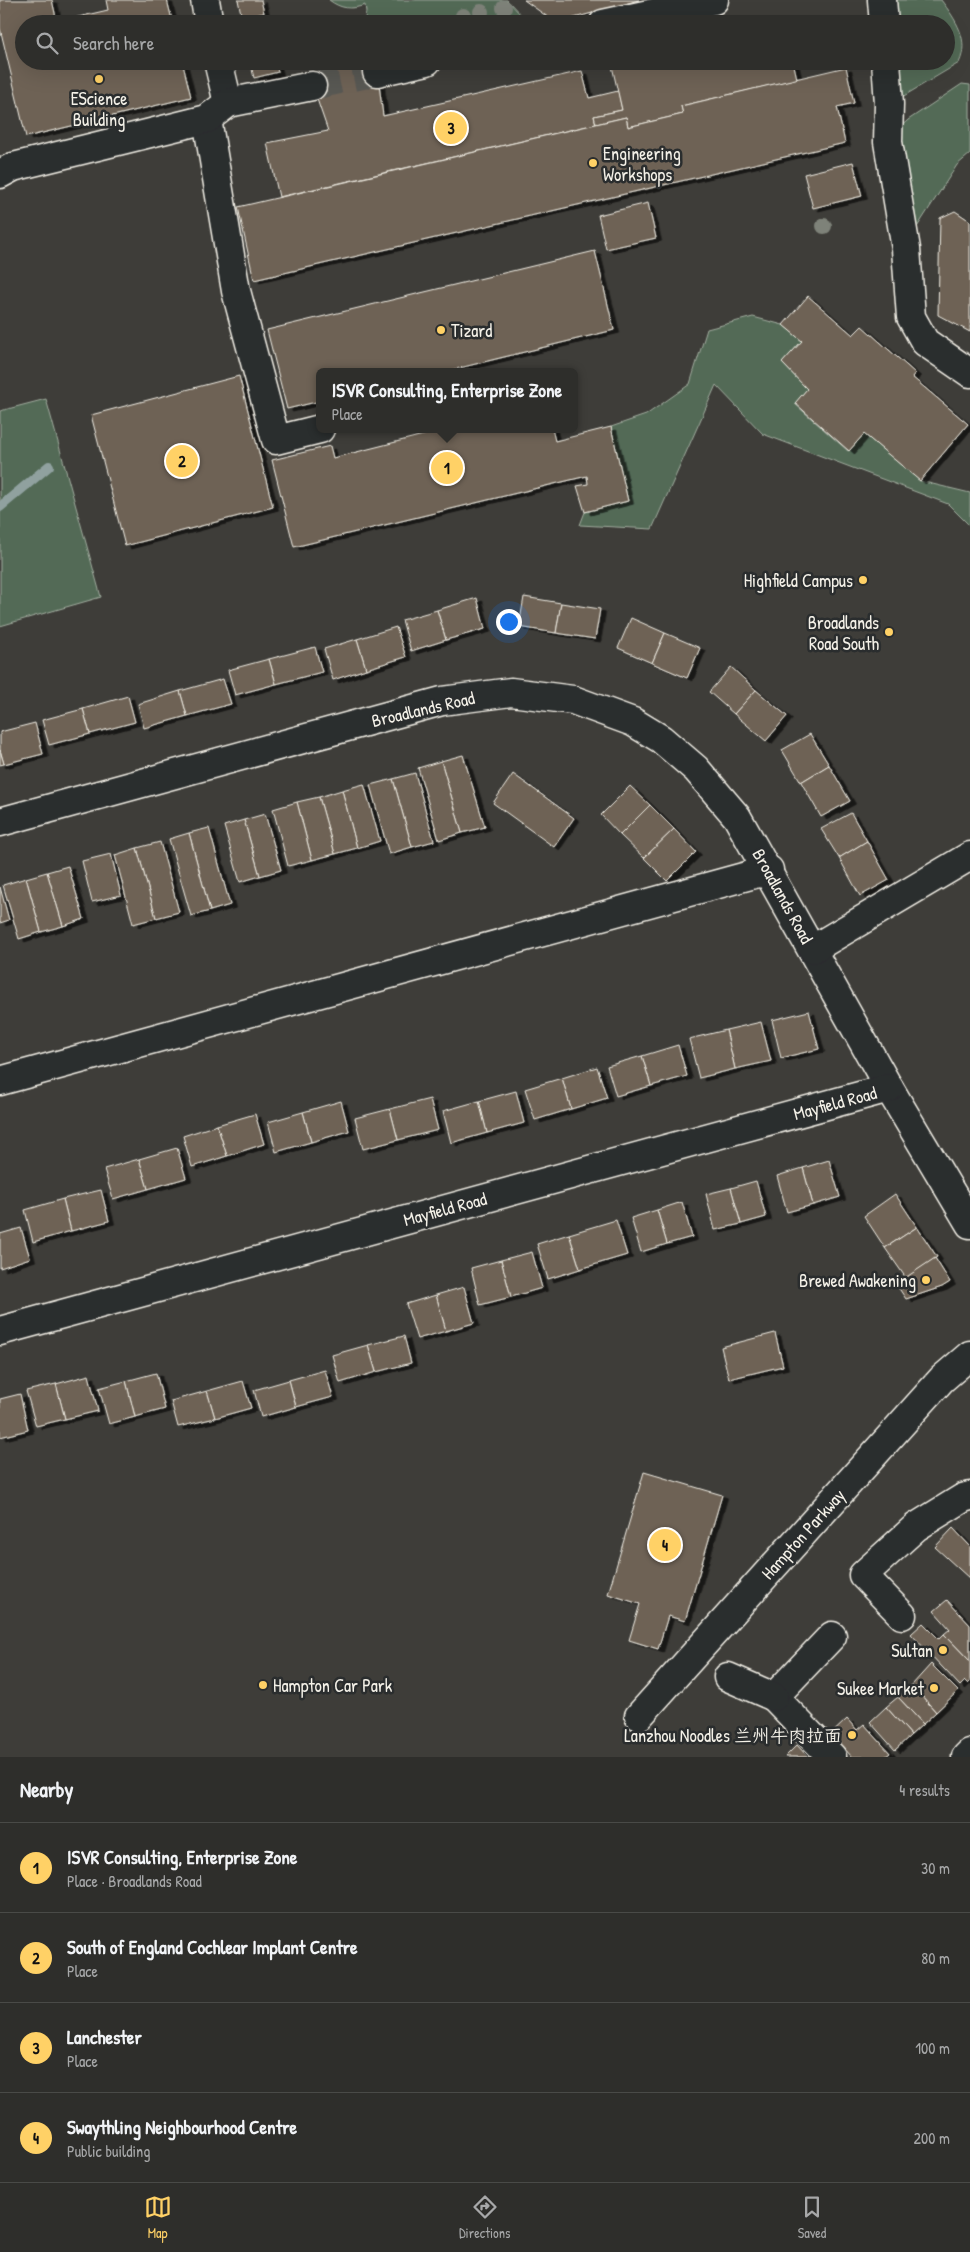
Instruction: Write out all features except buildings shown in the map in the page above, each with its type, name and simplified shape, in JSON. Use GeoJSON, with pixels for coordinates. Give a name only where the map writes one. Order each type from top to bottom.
{"type":"FeatureCollection","features":[{"type":"Feature","properties":{"kind":"street"},"geometry":{"type":"LineString","coordinates":[[205,0],[208,15]]}},
{"type":"Feature","properties":{"kind":"street"},"geometry":{"type":"LineString","coordinates":[[645,15],[714,0]]}},
{"type":"Feature","properties":{"kind":"street"},"geometry":{"type":"LineString","coordinates":[[882,0],[883,15]]}},
{"type":"Feature","properties":{"kind":"street"},"geometry":{"type":"LineString","coordinates":[[220,70],[228,104]]}},
{"type":"Feature","properties":{"kind":"street"},"geometry":{"type":"LineString","coordinates":[[377,72],[386,70]]}},
{"type":"Feature","properties":{"kind":"street"},"geometry":{"type":"LineString","coordinates":[[887,70],[889,104],[888,142],[906,249],[911,317],[925,342],[970,372]]}},
{"type":"Feature","properties":{"kind":"street"},"geometry":{"type":"LineString","coordinates":[[0,174],[13,167],[207,120],[228,104],[312,86]]}},
{"type":"Feature","properties":{"kind":"street"},"geometry":{"type":"LineString","coordinates":[[207,120],[236,291],[276,440],[316,430]]}},
{"type":"Feature","properties":{"kind":"street","name":"Broadlands Road"},"geometry":{"type":"LineString","coordinates":[[0,822],[442,701],[511,692],[573,700],[633,722],[661,739],[696,769],[737,817],[769,870],[889,1088],[970,1224]]}},
{"type":"Feature","properties":{"kind":"street"},"geometry":{"type":"LineString","coordinates":[[813,949],[970,856]]}},
{"type":"Feature","properties":{"kind":"street"},"geometry":{"type":"LineString","coordinates":[[0,1081],[769,870]]}},
{"type":"Feature","properties":{"kind":"street","name":"Mayfield Road"},"geometry":{"type":"LineString","coordinates":[[0,1331],[889,1088]]}},
{"type":"Feature","properties":{"kind":"street","name":"Hampton Parkway"},"geometry":{"type":"LineString","coordinates":[[639,1716],[942,1379],[970,1355]]}},
{"type":"Feature","properties":{"kind":"street"},"geometry":{"type":"LineString","coordinates":[[902,1615],[863,1575],[916,1527],[963,1498],[970,1496]]}},
{"type":"Feature","properties":{"kind":"street"},"geometry":{"type":"LineString","coordinates":[[774,1697],[832,1636]]}},
{"type":"Feature","properties":{"kind":"street"},"geometry":{"type":"LineString","coordinates":[[728,1677],[774,1697],[832,1757]]}},
{"type":"Feature","properties":{"kind":"street"},"geometry":{"type":"LineString","coordinates":[[966,1757],[970,1753]]}},
{"type":"Feature","properties":{"kind":"green space"},"geometry":{"type":"Polygon","coordinates":[[[329,0],[507,0],[521,15],[366,15],[365,5],[346,8],[329,0]]]}},
{"type":"Feature","properties":{"kind":"green space"},"geometry":{"type":"Polygon","coordinates":[[[892,0],[941,0],[952,15],[893,15],[892,0]]]}},
{"type":"Feature","properties":{"kind":"green space"},"geometry":{"type":"Polygon","coordinates":[[[955,21],[960,30],[963,46],[959,63],[955,65],[955,21]]]}},
{"type":"Feature","properties":{"kind":"green space"},"geometry":{"type":"Polygon","coordinates":[[[895,70],[947,70],[897,100],[895,70]]]}},
{"type":"Feature","properties":{"kind":"green space"},"geometry":{"type":"Polygon","coordinates":[[[962,84],[970,85],[970,154],[957,165],[912,235],[896,131],[908,120],[962,84]]]}},
{"type":"Feature","properties":{"kind":"green space"},"geometry":{"type":"Polygon","coordinates":[[[753,317],[783,325],[802,341],[782,363],[807,389],[795,404],[848,451],[864,434],[920,481],[970,493],[970,526],[948,504],[763,434],[716,385],[652,529],[580,525],[585,512],[628,501],[611,427],[646,415],[690,384],[707,329],[753,317]]]}},
{"type":"Feature","properties":{"kind":"green space"},"geometry":{"type":"Polygon","coordinates":[[[46,399],[101,597],[0,626],[0,411],[46,399]]]}},
{"type":"Feature","properties":{"kind":"waterway"},"geometry":{"type":"LineString","coordinates":[[0,507],[49,466]]}},
{"type":"Feature","properties":{"kind":"tunnel"},"geometry":{"type":"LineString","coordinates":[[312,86],[377,72]]}},
{"type":"Feature","properties":{"kind":"place","name":"EScience Building"},"geometry":{"type":"Point","coordinates":[99,79]}},
{"type":"Feature","properties":{"kind":"place","name":"Lanchester"},"geometry":{"type":"Point","coordinates":[451,128]}},
{"type":"Feature","properties":{"kind":"place","name":"Engineering Workshops"},"geometry":{"type":"Point","coordinates":[593,163]}},
{"type":"Feature","properties":{"kind":"place","name":"Tizard"},"geometry":{"type":"Point","coordinates":[441,330]}},
{"type":"Feature","properties":{"kind":"place","name":"South of England Cochlear Implant Centre"},"geometry":{"type":"Point","coordinates":[182,461]}},
{"type":"Feature","properties":{"kind":"place","name":"ISVR Consulting, Enterprise Zone"},"geometry":{"type":"Point","coordinates":[447,468]}},
{"type":"Feature","properties":{"kind":"place","name":"Highfield Campus"},"geometry":{"type":"Point","coordinates":[863,580]}},
{"type":"Feature","properties":{"kind":"place","name":"Broadlands Road South"},"geometry":{"type":"Point","coordinates":[889,632]}},
{"type":"Feature","properties":{"kind":"place","name":"Brewed Awakening"},"geometry":{"type":"Point","coordinates":[926,1280]}},
{"type":"Feature","properties":{"kind":"place","name":"Swaythling Neighbourhood Centre"},"geometry":{"type":"Point","coordinates":[665,1545]}},
{"type":"Feature","properties":{"kind":"place","name":"Sultan"},"geometry":{"type":"Point","coordinates":[943,1650]}},
{"type":"Feature","properties":{"kind":"place","name":"Hampton Car Park"},"geometry":{"type":"Point","coordinates":[263,1685]}},
{"type":"Feature","properties":{"kind":"place","name":"Sukee Market"},"geometry":{"type":"Point","coordinates":[934,1688]}},
{"type":"Feature","properties":{"kind":"place","name":"Lanzhou Noodles 兰州牛肉拉面"},"geometry":{"type":"Point","coordinates":[852,1735]}}]}
